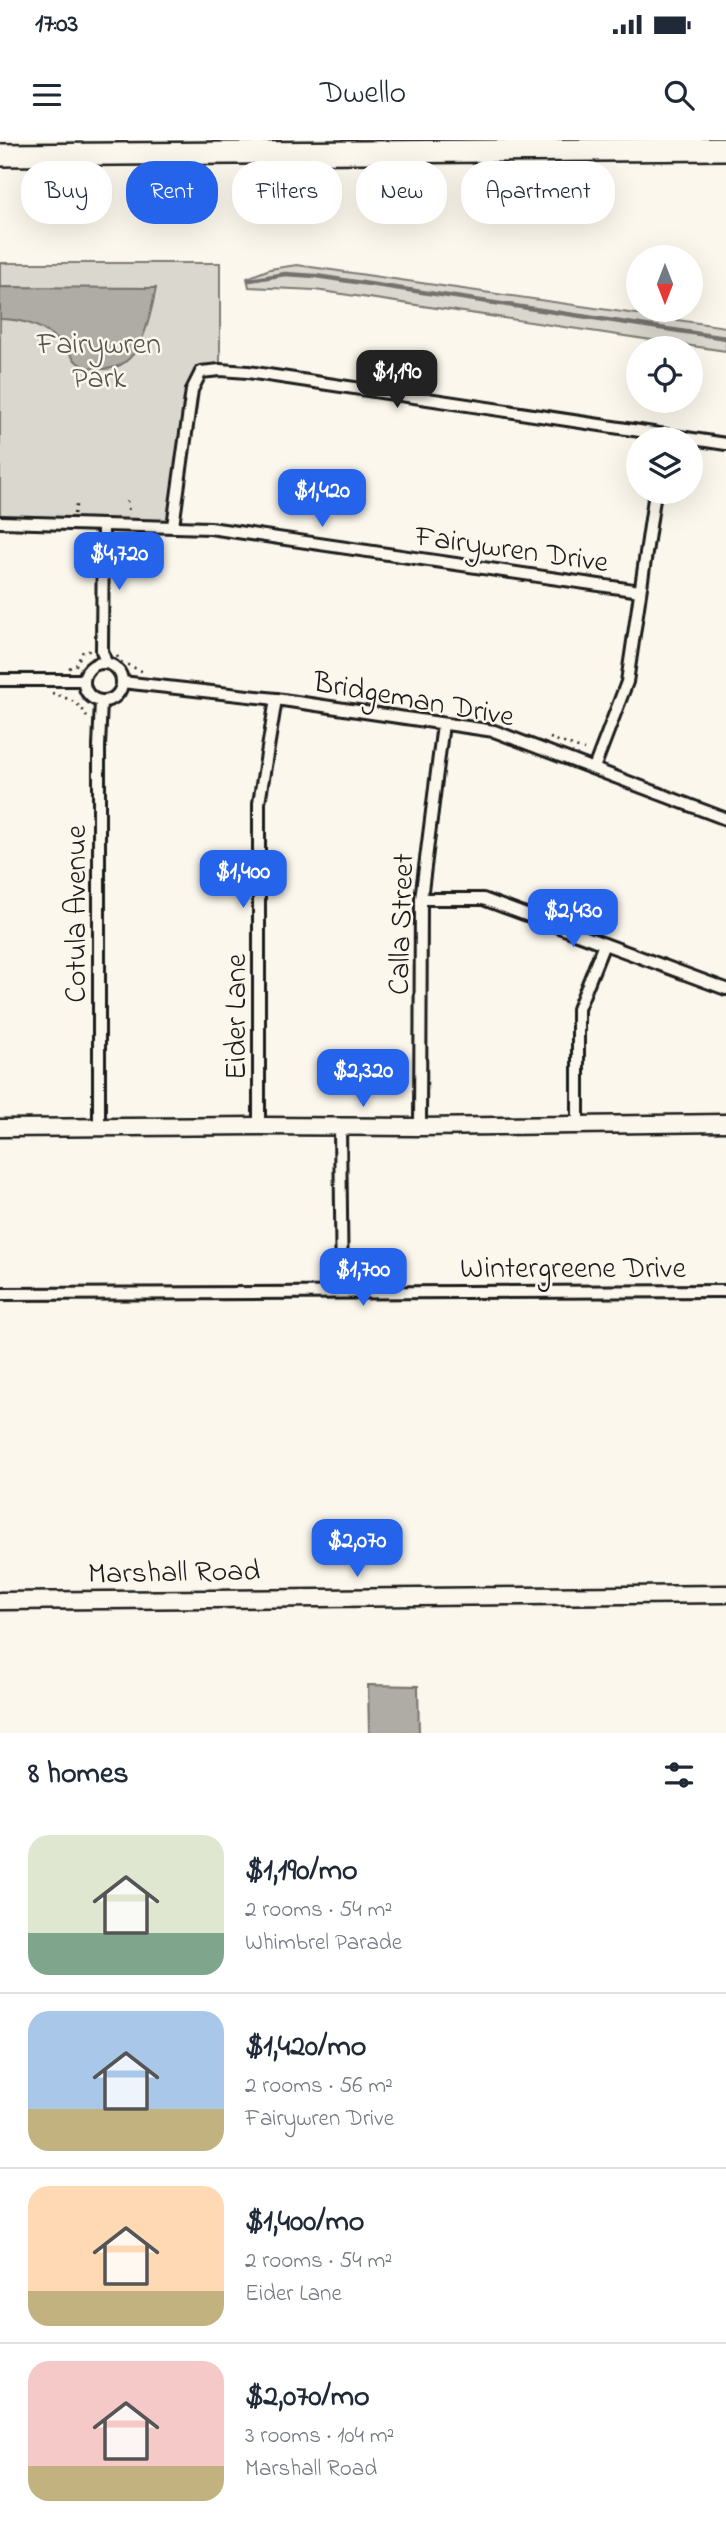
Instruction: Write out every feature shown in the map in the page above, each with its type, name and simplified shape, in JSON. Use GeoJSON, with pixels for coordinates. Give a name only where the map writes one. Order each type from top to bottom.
{"type":"FeatureCollection","features":[{"type":"Feature","properties":{"kind":"highway"},"geometry":{"type":"LineString","coordinates":[[0,155],[726,149]]}},
{"type":"Feature","properties":{"kind":"street"},"geometry":{"type":"LineString","coordinates":[[173,526],[192,390],[201,372],[248,372],[626,431]]}},
{"type":"Feature","properties":{"kind":"street"},"geometry":{"type":"LineString","coordinates":[[703,441],[726,444]]}},
{"type":"Feature","properties":{"kind":"street"},"geometry":{"type":"LineString","coordinates":[[594,768],[627,682],[653,504]]}},
{"type":"Feature","properties":{"kind":"street","name":"Fairywren Drive"},"geometry":{"type":"LineString","coordinates":[[0,522],[211,528],[640,591]]}},
{"type":"Feature","properties":{"kind":"street"},"geometry":{"type":"LineString","coordinates":[[103,525],[103,651],[106,663],[117,670],[122,682],[118,694],[101,701],[90,696],[84,686],[84,680],[91,667],[106,663]]}},
{"type":"Feature","properties":{"kind":"street"},"geometry":{"type":"LineString","coordinates":[[0,680],[84,680]]}},
{"type":"Feature","properties":{"kind":"street","name":"Bridgeman Drive"},"geometry":{"type":"LineString","coordinates":[[122,682],[276,699],[494,731],[726,819]]}},
{"type":"Feature","properties":{"kind":"street","name":"Eider Lane"},"geometry":{"type":"LineString","coordinates":[[259,1126],[259,803],[276,699]]}},
{"type":"Feature","properties":{"kind":"street","name":"Cotula Avenue"},"geometry":{"type":"LineString","coordinates":[[99,1128],[101,701]]}},
{"type":"Feature","properties":{"kind":"street","name":"Calla Street"},"geometry":{"type":"LineString","coordinates":[[420,1127],[421,899],[443,724]]}},
{"type":"Feature","properties":{"kind":"street"},"geometry":{"type":"LineString","coordinates":[[421,899],[483,899],[726,989]]}},
{"type":"Feature","properties":{"kind":"street"},"geometry":{"type":"LineString","coordinates":[[578,1123],[578,1009],[604,944]]}},
{"type":"Feature","properties":{"kind":"street"},"geometry":{"type":"LineString","coordinates":[[0,1128],[726,1123]]}},
{"type":"Feature","properties":{"kind":"street"},"geometry":{"type":"LineString","coordinates":[[340,1127],[342,1292]]}},
{"type":"Feature","properties":{"kind":"street","name":"Wintergreene Drive"},"geometry":{"type":"LineString","coordinates":[[0,1294],[726,1291]]}},
{"type":"Feature","properties":{"kind":"street","name":"Marshall Road"},"geometry":{"type":"LineString","coordinates":[[0,1601],[726,1594]]}},
{"type":"Feature","properties":{"kind":"path"},"geometry":{"type":"LineString","coordinates":[[67,669],[76,665],[83,651],[103,651],[113,652],[121,662],[144,672]]}},
{"type":"Feature","properties":{"kind":"path"},"geometry":{"type":"LineString","coordinates":[[46,692],[72,701],[84,709],[89,726]]}},
{"type":"Feature","properties":{"kind":"path"},"geometry":{"type":"LineString","coordinates":[[547,737],[584,750]]}},
{"type":"Feature","properties":{"kind":"green space","name":"Fairywren Park"},"geometry":{"type":"Polygon","coordinates":[[[0,263],[220,263],[220,370],[201,372],[192,390],[173,526],[0,522],[0,263]]]}},
{"type":"Feature","properties":{"kind":"green space"},"geometry":{"type":"Polygon","coordinates":[[[297,265],[626,313],[626,322],[691,322],[726,327],[726,351],[703,348],[703,336],[626,336],[315,290],[249,287],[247,278],[270,269],[297,265]]]}},
{"type":"Feature","properties":{"kind":"shaded area"},"geometry":{"type":"Polygon","coordinates":[[[0,287],[156,288],[147,326],[136,351],[117,367],[104,369],[78,363],[66,348],[43,330],[26,323],[0,319],[0,287]]]}},
{"type":"Feature","properties":{"kind":"shaded area"},"geometry":{"type":"Polygon","coordinates":[[[368,1685],[418,1686],[419,1733],[369,1733],[368,1685]]]}},
{"type":"Feature","properties":{"kind":"waterway"},"geometry":{"type":"LineString","coordinates":[[250,280],[285,274],[316,276],[726,338]]}}]}
